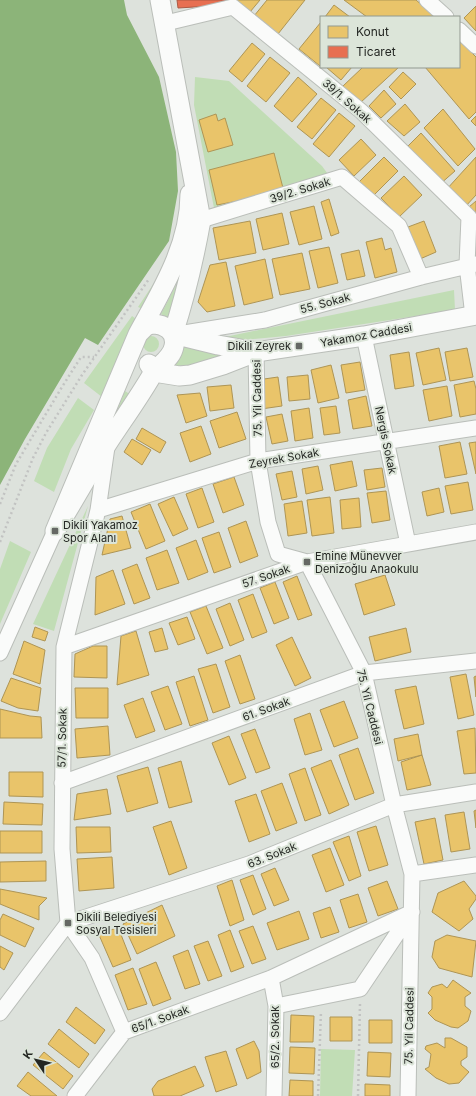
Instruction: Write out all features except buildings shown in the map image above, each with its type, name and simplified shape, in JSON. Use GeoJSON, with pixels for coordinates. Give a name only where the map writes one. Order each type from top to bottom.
{"type":"FeatureCollection","features":[{"type":"Feature","properties":{"kind":"main road"},"geometry":{"type":"LineString","coordinates":[[55,531],[107,444],[141,394],[156,364],[171,355],[174,350],[173,334],[195,256],[201,220],[166,23],[160,0]]}},
{"type":"Feature","properties":{"kind":"main road"},"geometry":{"type":"LineString","coordinates":[[55,531],[138,334],[172,271],[184,238],[190,207],[189,152]]}},
{"type":"Feature","properties":{"kind":"main road","name":"Yakamoz Caddesi"},"geometry":{"type":"LineString","coordinates":[[256,352],[364,336],[474,316]]}},
{"type":"Feature","properties":{"kind":"main road"},"geometry":{"type":"LineString","coordinates":[[158,324],[164,326],[173,334],[218,345],[256,352],[223,365],[190,375],[179,376],[139,354],[136,350],[136,344],[138,334],[146,326],[158,324]]}},
{"type":"Feature","properties":{"kind":"street"},"geometry":{"type":"LineString","coordinates":[[432,1],[445,16]]}},
{"type":"Feature","properties":{"kind":"street","name":"39/1. Sokak"},"geometry":{"type":"LineString","coordinates":[[166,23],[233,7],[361,111],[472,221],[474,316]]}},
{"type":"Feature","properties":{"kind":"street"},"geometry":{"type":"LineString","coordinates":[[460,31],[476,46]]}},
{"type":"Feature","properties":{"kind":"street","name":"39/2. Sokak"},"geometry":{"type":"LineString","coordinates":[[201,220],[342,177],[398,226],[421,277]]}},
{"type":"Feature","properties":{"kind":"street","name":"55. Sokak"},"geometry":{"type":"LineString","coordinates":[[173,334],[264,320],[472,264]]}},
{"type":"Feature","properties":{"kind":"street","name":"Nergis Sokak"},"geometry":{"type":"LineString","coordinates":[[364,336],[408,544]]}},
{"type":"Feature","properties":{"kind":"street","name":"75. Yil Caddesi"},"geometry":{"type":"LineString","coordinates":[[256,352],[258,461],[268,522],[278,554],[307,562],[364,674],[394,805],[412,874],[408,1096]]}},
{"type":"Feature","properties":{"kind":"street","name":"Zeyrek Sokak"},"geometry":{"type":"LineString","coordinates":[[98,510],[258,461],[476,428]]}},
{"type":"Feature","properties":{"kind":"street","name":"57/1. Sokak"},"geometry":{"type":"LineString","coordinates":[[68,923],[62,849],[64,647],[98,510],[107,444]]}},
{"type":"Feature","properties":{"kind":"street"},"geometry":{"type":"LineString","coordinates":[[0,653],[55,531]]}},
{"type":"Feature","properties":{"kind":"street","name":"57. Sokak"},"geometry":{"type":"LineString","coordinates":[[64,647],[307,562],[476,532]]}},
{"type":"Feature","properties":{"kind":"street","name":"61. Sokak"},"geometry":{"type":"LineString","coordinates":[[62,783],[364,674],[476,661]]}},
{"type":"Feature","properties":{"kind":"street","name":"63. Sokak"},"geometry":{"type":"LineString","coordinates":[[68,923],[250,864],[394,805],[476,792]]}},
{"type":"Feature","properties":{"kind":"street"},"geometry":{"type":"LineString","coordinates":[[412,874],[476,865]]}},
{"type":"Feature","properties":{"kind":"street"},"geometry":{"type":"LineString","coordinates":[[276,1006],[360,989],[412,912]]}},
{"type":"Feature","properties":{"kind":"street","name":"65/1. Sokak"},"geometry":{"type":"LineString","coordinates":[[75,1096],[124,1032],[271,978],[412,912]]}},
{"type":"Feature","properties":{"kind":"street"},"geometry":{"type":"LineString","coordinates":[[0,1013],[68,923],[92,958],[124,1032]]}},
{"type":"Feature","properties":{"kind":"street","name":"65/2. Sokak"},"geometry":{"type":"LineString","coordinates":[[271,978],[276,1006],[271,1095]]}},
{"type":"Feature","properties":{"kind":"path"},"geometry":{"type":"LineString","coordinates":[[0,542],[36,452],[46,433],[94,357],[152,274]]}},
{"type":"Feature","properties":{"kind":"path"},"geometry":{"type":"LineString","coordinates":[[0,504],[16,464],[81,357],[94,357]]}},
{"type":"Feature","properties":{"kind":"path"},"geometry":{"type":"LineString","coordinates":[[358,1096],[360,989]]}},
{"type":"Feature","properties":{"kind":"path"},"geometry":{"type":"LineString","coordinates":[[318,1096],[321,997]]}},
{"type":"Feature","properties":{"kind":"shaded area"},"geometry":{"type":"Polygon","coordinates":[[[0,0],[124,0],[127,15],[159,77],[176,152],[178,191],[169,241],[98,345],[85,338],[25,439],[0,485],[0,0]]]}},
{"type":"Feature","properties":{"kind":"shaded area"},"geometry":{"type":"Polygon","coordinates":[[[195,77],[229,81],[322,166],[330,177],[214,208],[194,105],[195,77]]]}},
{"type":"Feature","properties":{"kind":"shaded area"},"geometry":{"type":"Polygon","coordinates":[[[186,266],[168,318],[161,314],[186,266]]]}},
{"type":"Feature","properties":{"kind":"shaded area"},"geometry":{"type":"Polygon","coordinates":[[[162,271],[145,310],[138,307],[162,271]]]}},
{"type":"Feature","properties":{"kind":"shaded area"},"geometry":{"type":"Polygon","coordinates":[[[454,290],[455,310],[286,336],[221,342],[220,338],[454,290]]]}},
{"type":"Feature","properties":{"kind":"shaded area"},"geometry":{"type":"Polygon","coordinates":[[[132,316],[139,321],[102,397],[84,383],[132,316]]]}},
{"type":"Feature","properties":{"kind":"shaded area"},"geometry":{"type":"Polygon","coordinates":[[[151,336],[157,338],[159,344],[157,350],[151,352],[145,350],[143,344],[145,338],[151,336]]]}},
{"type":"Feature","properties":{"kind":"shaded area"},"geometry":{"type":"Polygon","coordinates":[[[181,342],[236,354],[182,369],[170,363],[181,342]]]}},
{"type":"Feature","properties":{"kind":"shaded area"},"geometry":{"type":"Polygon","coordinates":[[[125,391],[131,395],[111,425],[125,391]]]}},
{"type":"Feature","properties":{"kind":"shaded area"},"geometry":{"type":"Polygon","coordinates":[[[78,398],[94,410],[71,449],[54,492],[34,481],[47,448],[78,398]]]}},
{"type":"Feature","properties":{"kind":"shaded area"},"geometry":{"type":"Polygon","coordinates":[[[88,506],[54,631],[33,624],[88,506]]]}},
{"type":"Feature","properties":{"kind":"shaded area"},"geometry":{"type":"Polygon","coordinates":[[[10,541],[31,552],[0,624],[0,569],[10,541]]]}},
{"type":"Feature","properties":{"kind":"shaded area"},"geometry":{"type":"Polygon","coordinates":[[[321,1049],[355,1050],[352,1096],[320,1096],[321,1049]]]}},
{"type":"Feature","properties":{"kind":"place","name":"Dikili Zeyrek"},"geometry":{"type":"Point","coordinates":[299,346]}},
{"type":"Feature","properties":{"kind":"place","name":"Dikili Yakamoz Spor Alanı"},"geometry":{"type":"Point","coordinates":[55,531]}},
{"type":"Feature","properties":{"kind":"place","name":"Emine Münevver Denizoğlu Anaokulu"},"geometry":{"type":"Point","coordinates":[307,562]}},
{"type":"Feature","properties":{"kind":"place","name":"Dikili Belediyesi Sosyal Tesisleri"},"geometry":{"type":"Point","coordinates":[68,923]}}]}
